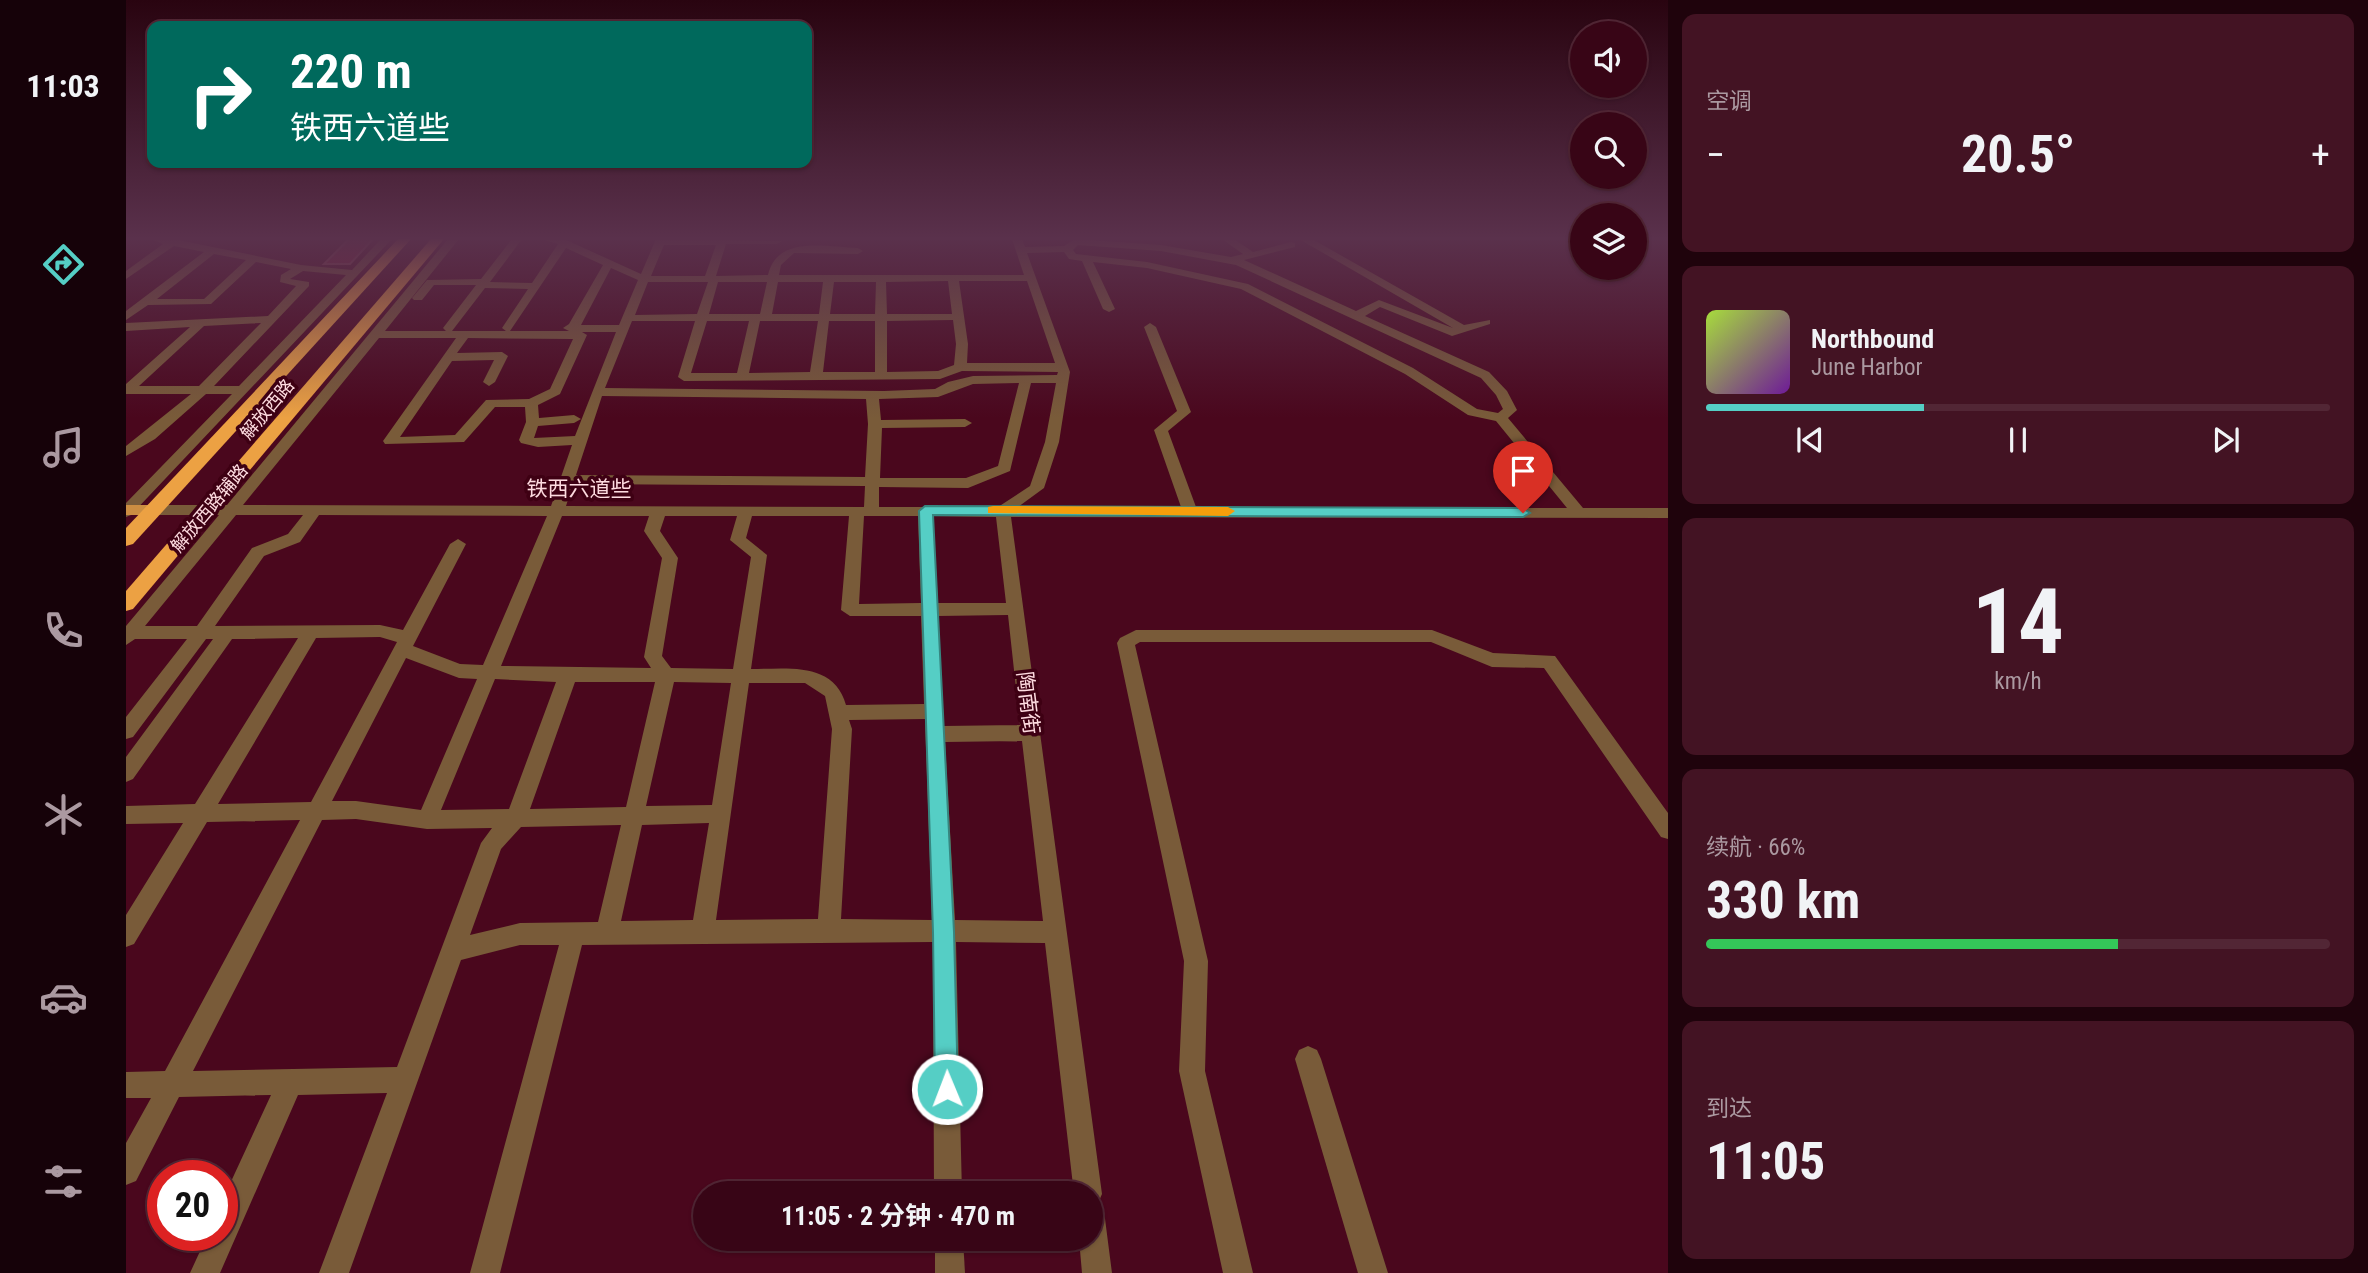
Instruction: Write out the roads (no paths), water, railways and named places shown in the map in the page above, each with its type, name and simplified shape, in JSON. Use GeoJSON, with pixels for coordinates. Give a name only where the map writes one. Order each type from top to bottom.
{"type":"FeatureCollection","features":[{"type":"Feature","properties":{"kind":"highway","name":"解放西路"},"geometry":{"type":"LineString","coordinates":[[126,540],[350,298]]}},
{"type":"Feature","properties":{"kind":"highway","name":"解放西路"},"geometry":{"type":"LineString","coordinates":[[126,604],[387,298]]}},
{"type":"Feature","properties":{"kind":"main road"},"geometry":{"type":"LineString","coordinates":[[127,510],[154,510]]}},
{"type":"Feature","properties":{"kind":"street"},"geometry":{"type":"LineString","coordinates":[[126,317],[150,298]]}},
{"type":"Feature","properties":{"kind":"street"},"geometry":{"type":"LineString","coordinates":[[145,302],[206,302],[210,298]]}},
{"type":"Feature","properties":{"kind":"street"},"geometry":{"type":"LineString","coordinates":[[126,452],[146,440],[201,390],[290,298]]}},
{"type":"Feature","properties":{"kind":"street"},"geometry":{"type":"LineString","coordinates":[[127,510],[331,298]]}},
{"type":"Feature","properties":{"kind":"street","name":"解放西路辅路"},"geometry":{"type":"LineString","coordinates":[[128,635],[405,298]]}},
{"type":"Feature","properties":{"kind":"street"},"geometry":{"type":"LineString","coordinates":[[418,298],[394,328],[573,328],[700,318],[957,317]]}},
{"type":"Feature","properties":{"kind":"street"},"geometry":{"type":"LineString","coordinates":[[449,328],[472,298]]}},
{"type":"Feature","properties":{"kind":"street"},"geometry":{"type":"LineString","coordinates":[[508,328],[528,298]]}},
{"type":"Feature","properties":{"kind":"street"},"geometry":{"type":"LineString","coordinates":[[573,328],[589,298]]}},
{"type":"Feature","properties":{"kind":"street"},"geometry":{"type":"LineString","coordinates":[[427,820],[557,510],[597,392],[637,298]]}},
{"type":"Feature","properties":{"kind":"street"},"geometry":{"type":"LineString","coordinates":[[706,298],[684,377],[940,375],[960,366],[1063,373]]}},
{"type":"Feature","properties":{"kind":"street"},"geometry":{"type":"LineString","coordinates":[[742,377],[766,298]]}},
{"type":"Feature","properties":{"kind":"street"},"geometry":{"type":"LineString","coordinates":[[816,376],[824,317],[829,298]]}},
{"type":"Feature","properties":{"kind":"street"},"geometry":{"type":"LineString","coordinates":[[881,376],[882,298]]}},
{"type":"Feature","properties":{"kind":"street"},"geometry":{"type":"LineString","coordinates":[[955,298],[962,344],[960,366]]}},
{"type":"Feature","properties":{"kind":"street"},"geometry":{"type":"LineString","coordinates":[[1003,510],[1037,488],[1052,442],[1063,373],[1038,298]]}},
{"type":"Feature","properties":{"kind":"street"},"geometry":{"type":"LineString","coordinates":[[1104,298],[1109,309]]}},
{"type":"Feature","properties":{"kind":"street"},"geometry":{"type":"LineString","coordinates":[[1268,298],[1409,371],[1473,412],[1501,418],[1579,513]]}},
{"type":"Feature","properties":{"kind":"street"},"geometry":{"type":"LineString","coordinates":[[1320,298],[1485,375],[1502,394],[1510,410],[1501,418]]}},
{"type":"Feature","properties":{"kind":"street"},"geometry":{"type":"LineString","coordinates":[[1409,298],[1463,329]]}},
{"type":"Feature","properties":{"kind":"street"},"geometry":{"type":"LineString","coordinates":[[1357,315],[1379,303],[1452,332],[1486,322]]}},
{"type":"Feature","properties":{"kind":"street"},"geometry":{"type":"LineString","coordinates":[[126,327],[269,319]]}},
{"type":"Feature","properties":{"kind":"street"},"geometry":{"type":"LineString","coordinates":[[127,390],[202,322]]}},
{"type":"Feature","properties":{"kind":"street"},"geometry":{"type":"LineString","coordinates":[[126,339],[140,327]]}},
{"type":"Feature","properties":{"kind":"street"},"geometry":{"type":"LineString","coordinates":[[1150,327],[1185,411],[1161,430],[1190,511]]}},
{"type":"Feature","properties":{"kind":"street"},"geometry":{"type":"LineString","coordinates":[[376,334],[581,335],[555,391],[531,403],[491,403],[459,439],[390,441],[464,335]]}},
{"type":"Feature","properties":{"kind":"street"},"geometry":{"type":"LineString","coordinates":[[448,357],[502,356],[489,382]]}},
{"type":"Feature","properties":{"kind":"street"},"geometry":{"type":"LineString","coordinates":[[597,392],[872,395],[937,393],[973,380],[1027,379],[1063,373]]}},
{"type":"Feature","properties":{"kind":"street"},"geometry":{"type":"LineString","coordinates":[[567,479],[968,483],[1005,468],[1027,379]]}},
{"type":"Feature","properties":{"kind":"street"},"geometry":{"type":"LineString","coordinates":[[127,390],[243,390]]}},
{"type":"Feature","properties":{"kind":"street"},"geometry":{"type":"LineString","coordinates":[[872,395],[875,424],[873,482],[864,510],[850,610],[1015,609]]}},
{"type":"Feature","properties":{"kind":"street"},"geometry":{"type":"LineString","coordinates":[[531,403],[533,422],[526,440],[538,443],[580,440]]}},
{"type":"Feature","properties":{"kind":"street"},"geometry":{"type":"LineString","coordinates":[[533,422],[574,419]]}},
{"type":"Feature","properties":{"kind":"street"},"geometry":{"type":"LineString","coordinates":[[875,424],[965,423]]}},
{"type":"Feature","properties":{"kind":"street"},"geometry":{"type":"LineString","coordinates":[[126,731],[202,632],[258,552],[295,538],[316,509]]}},
{"type":"Feature","properties":{"kind":"street","name":"铁西六道些"},"geometry":{"type":"LineString","coordinates":[[154,510],[1668,513]]}},
{"type":"Feature","properties":{"kind":"street"},"geometry":{"type":"LineString","coordinates":[[607,933],[666,676],[653,657],[670,558],[652,531],[659,510]]}},
{"type":"Feature","properties":{"kind":"street"},"geometry":{"type":"LineString","coordinates":[[703,932],[760,555],[738,540],[746,510]]}},
{"type":"Feature","properties":{"kind":"street","name":"陶南街"},"geometry":{"type":"LineString","coordinates":[[1003,510],[1086,1181]]}},
{"type":"Feature","properties":{"kind":"street"},"geometry":{"type":"LineString","coordinates":[[925,511],[944,932],[948,1181]]}},
{"type":"Feature","properties":{"kind":"street"},"geometry":{"type":"LineString","coordinates":[[126,1171],[458,544]]}},
{"type":"Feature","properties":{"kind":"street"},"geometry":{"type":"LineString","coordinates":[[128,635],[380,631],[459,671],[568,675],[808,676],[833,692],[842,729],[830,930]]}},
{"type":"Feature","properties":{"kind":"street"},"geometry":{"type":"LineString","coordinates":[[126,773],[227,632]]}},
{"type":"Feature","properties":{"kind":"street"},"geometry":{"type":"LineString","coordinates":[[126,936],[312,632]]}},
{"type":"Feature","properties":{"kind":"street"},"geometry":{"type":"LineString","coordinates":[[1238,1273],[1192,1071],[1196,961],[1125,643],[1136,636],[1432,636],[1492,660],[1549,661],[1668,830]]}},
{"type":"Feature","properties":{"kind":"street"},"geometry":{"type":"LineString","coordinates":[[334,1273],[492,843],[516,818],[568,675]]}},
{"type":"Feature","properties":{"kind":"street"},"geometry":{"type":"LineString","coordinates":[[838,713],[934,711]]}},
{"type":"Feature","properties":{"kind":"street"},"geometry":{"type":"LineString","coordinates":[[935,734],[1031,733]]}},
{"type":"Feature","properties":{"kind":"street"},"geometry":{"type":"LineString","coordinates":[[126,815],[356,810],[427,820],[720,814]]}},
{"type":"Feature","properties":{"kind":"street"},"geometry":{"type":"LineString","coordinates":[[452,951],[520,934],[830,930],[1056,932]]}},
{"type":"Feature","properties":{"kind":"street"},"geometry":{"type":"LineString","coordinates":[[485,1273],[573,934]]}},
{"type":"Feature","properties":{"kind":"street"},"geometry":{"type":"LineString","coordinates":[[1308,1059],[1373,1273]]}},
{"type":"Feature","properties":{"kind":"street"},"geometry":{"type":"LineString","coordinates":[[126,1085],[404,1080]]}},
{"type":"Feature","properties":{"kind":"street"},"geometry":{"type":"LineString","coordinates":[[238,1199],[290,1082]]}},
{"type":"Feature","properties":{"kind":"street"},"geometry":{"type":"LineString","coordinates":[[205,1273],[215,1251]]}},
{"type":"Feature","properties":{"kind":"street"},"geometry":{"type":"LineString","coordinates":[[949,1251],[950,1273]]}},
{"type":"Feature","properties":{"kind":"street"},"geometry":{"type":"LineString","coordinates":[[1095,1251],[1097,1273]]}}]}
